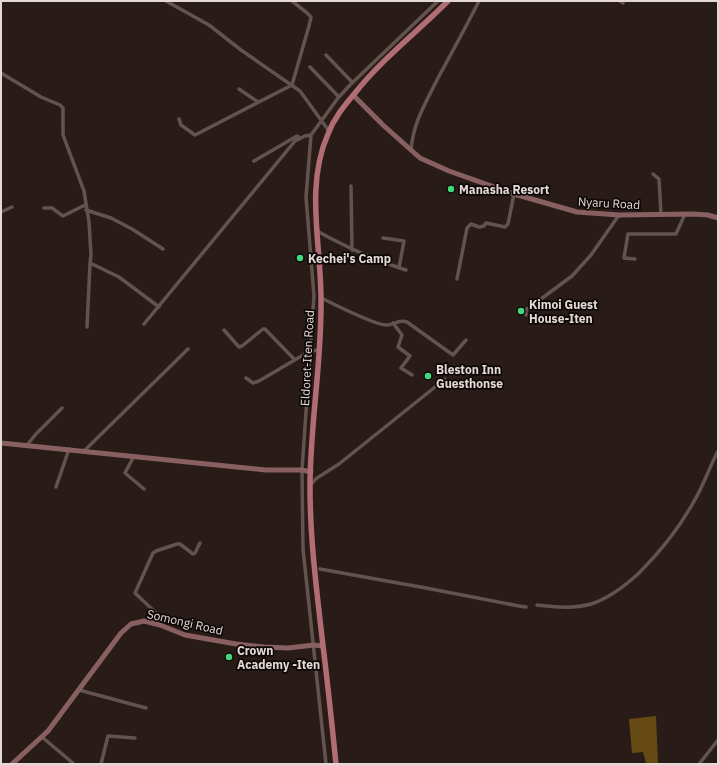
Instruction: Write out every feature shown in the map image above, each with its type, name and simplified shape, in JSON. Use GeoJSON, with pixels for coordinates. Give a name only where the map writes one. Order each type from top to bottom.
{"type":"FeatureCollection","features":[{"type":"Feature","properties":{"kind":"main road","name":"Eldoret-Iten Road"},"geometry":{"type":"LineString","coordinates":[[336,764],[313,551],[310,485],[320,350],[321,298],[315,198],[318,160],[329,131],[342,107],[379,65],[448,1]]}},
{"type":"Feature","properties":{"kind":"street"},"geometry":{"type":"LineString","coordinates":[[166,1],[209,25],[241,50],[292,85],[305,97],[329,131]]}},
{"type":"Feature","properties":{"kind":"street"},"geometry":{"type":"LineString","coordinates":[[179,120],[181,125],[195,135],[292,85],[310,26],[310,17],[292,1]]}},
{"type":"Feature","properties":{"kind":"street"},"geometry":{"type":"LineString","coordinates":[[326,764],[303,550],[302,470],[314,296],[306,197],[311,135],[338,97],[352,82],[438,1]]}},
{"type":"Feature","properties":{"kind":"street"},"geometry":{"type":"LineString","coordinates":[[413,151],[412,137],[423,107],[479,1]]}},
{"type":"Feature","properties":{"kind":"street"},"geometry":{"type":"LineString","coordinates":[[428,10],[433,15]]}},
{"type":"Feature","properties":{"kind":"street"},"geometry":{"type":"LineString","coordinates":[[326,55],[352,82]]}},
{"type":"Feature","properties":{"kind":"street"},"geometry":{"type":"LineString","coordinates":[[310,67],[338,97]]}},
{"type":"Feature","properties":{"kind":"street"},"geometry":{"type":"LineString","coordinates":[[1,73],[41,97],[62,107],[64,135],[84,191],[85,205],[89,222],[91,255],[87,326]]}},
{"type":"Feature","properties":{"kind":"street"},"geometry":{"type":"LineString","coordinates":[[239,89],[258,102]]}},
{"type":"Feature","properties":{"kind":"street","name":"Nyaru Road"},"geometry":{"type":"LineString","coordinates":[[353,95],[383,126],[420,158],[432,164],[514,194],[577,212],[620,214],[685,214],[708,215],[718,218]]}},
{"type":"Feature","properties":{"kind":"street"},"geometry":{"type":"LineString","coordinates":[[144,324],[295,142],[300,138],[311,135]]}},
{"type":"Feature","properties":{"kind":"street"},"geometry":{"type":"LineString","coordinates":[[254,161],[297,136],[300,138]]}},
{"type":"Feature","properties":{"kind":"street"},"geometry":{"type":"LineString","coordinates":[[653,174],[658,179],[661,214]]}},
{"type":"Feature","properties":{"kind":"street"},"geometry":{"type":"LineString","coordinates":[[351,186],[352,250]]}},
{"type":"Feature","properties":{"kind":"street"},"geometry":{"type":"LineString","coordinates":[[457,279],[467,228],[471,224],[479,227],[484,226],[486,223],[505,227],[508,224],[514,194]]}},
{"type":"Feature","properties":{"kind":"street"},"geometry":{"type":"LineString","coordinates":[[44,208],[52,208],[63,216],[85,205]]}},
{"type":"Feature","properties":{"kind":"street"},"geometry":{"type":"LineString","coordinates":[[1,212],[12,207]]}},
{"type":"Feature","properties":{"kind":"street"},"geometry":{"type":"LineString","coordinates":[[86,210],[111,218],[132,229],[163,249]]}},
{"type":"Feature","properties":{"kind":"street"},"geometry":{"type":"LineString","coordinates":[[526,315],[526,310],[572,276],[591,255],[620,214]]}},
{"type":"Feature","properties":{"kind":"street"},"geometry":{"type":"LineString","coordinates":[[635,259],[624,258],[628,234],[676,234],[685,214]]}},
{"type":"Feature","properties":{"kind":"street"},"geometry":{"type":"LineString","coordinates":[[317,231],[374,260],[406,270]]}},
{"type":"Feature","properties":{"kind":"street"},"geometry":{"type":"LineString","coordinates":[[383,238],[404,242],[399,268]]}},
{"type":"Feature","properties":{"kind":"street"},"geometry":{"type":"LineString","coordinates":[[90,263],[119,277],[159,307]]}},
{"type":"Feature","properties":{"kind":"street"},"geometry":{"type":"LineString","coordinates":[[321,298],[374,322],[386,325],[402,320],[407,322],[453,355],[466,340]]}},
{"type":"Feature","properties":{"kind":"street"},"geometry":{"type":"LineString","coordinates":[[392,323],[402,335],[398,347],[410,356],[401,368],[412,375]]}},
{"type":"Feature","properties":{"kind":"street"},"geometry":{"type":"LineString","coordinates":[[224,330],[239,347],[265,329],[294,360]]}},
{"type":"Feature","properties":{"kind":"street"},"geometry":{"type":"LineString","coordinates":[[84,451],[188,349]]}},
{"type":"Feature","properties":{"kind":"street"},"geometry":{"type":"LineString","coordinates":[[246,378],[253,383],[259,381],[310,351],[320,350]]}},
{"type":"Feature","properties":{"kind":"street"},"geometry":{"type":"LineString","coordinates":[[310,485],[317,478],[339,464],[445,379]]}},
{"type":"Feature","properties":{"kind":"street"},"geometry":{"type":"LineString","coordinates":[[27,445],[62,408]]}},
{"type":"Feature","properties":{"kind":"street"},"geometry":{"type":"LineString","coordinates":[[1,442],[266,470],[302,470],[311,472]]}},
{"type":"Feature","properties":{"kind":"street"},"geometry":{"type":"LineString","coordinates":[[56,487],[69,449]]}},
{"type":"Feature","properties":{"kind":"street"},"geometry":{"type":"LineString","coordinates":[[537,605],[559,608],[591,604],[612,596],[631,580],[668,543],[693,503],[718,451]]}},
{"type":"Feature","properties":{"kind":"street"},"geometry":{"type":"LineString","coordinates":[[134,456],[124,473],[144,489]]}},
{"type":"Feature","properties":{"kind":"street"},"geometry":{"type":"LineString","coordinates":[[160,625],[155,612],[135,593],[153,553],[180,544],[193,554],[200,543]]}},
{"type":"Feature","properties":{"kind":"street"},"geometry":{"type":"LineString","coordinates":[[320,569],[526,607]]}},
{"type":"Feature","properties":{"kind":"street","name":"Somongi Road"},"geometry":{"type":"LineString","coordinates":[[12,764],[42,737],[60,716],[125,628],[136,622],[144,621],[160,625],[185,635],[236,644],[288,648],[314,645],[323,646]]}},
{"type":"Feature","properties":{"kind":"street"},"geometry":{"type":"LineString","coordinates":[[79,690],[146,708]]}},
{"type":"Feature","properties":{"kind":"street"},"geometry":{"type":"LineString","coordinates":[[101,764],[108,736],[136,738]]}},
{"type":"Feature","properties":{"kind":"street"},"geometry":{"type":"LineString","coordinates":[[42,737],[74,764]]}},
{"type":"Feature","properties":{"kind":"street"},"geometry":{"type":"LineString","coordinates":[[699,764],[718,740]]}},
{"type":"Feature","properties":{"kind":"shaded area"},"geometry":{"type":"Polygon","coordinates":[[[656,716],[658,764],[646,763],[643,752],[632,753],[629,719],[656,716]]]}},
{"type":"Feature","properties":{"kind":"place","name":"Manasha Resort"},"geometry":{"type":"Point","coordinates":[451,189]}},
{"type":"Feature","properties":{"kind":"place","name":"Kechei's Camp"},"geometry":{"type":"Point","coordinates":[300,258]}},
{"type":"Feature","properties":{"kind":"place","name":"Kimoi Guest House-Iten"},"geometry":{"type":"Point","coordinates":[521,311]}},
{"type":"Feature","properties":{"kind":"place","name":"Bleston Inn Guesthonse"},"geometry":{"type":"Point","coordinates":[428,376]}},
{"type":"Feature","properties":{"kind":"place","name":"Crown Academy -Iten"},"geometry":{"type":"Point","coordinates":[229,657]}}]}
